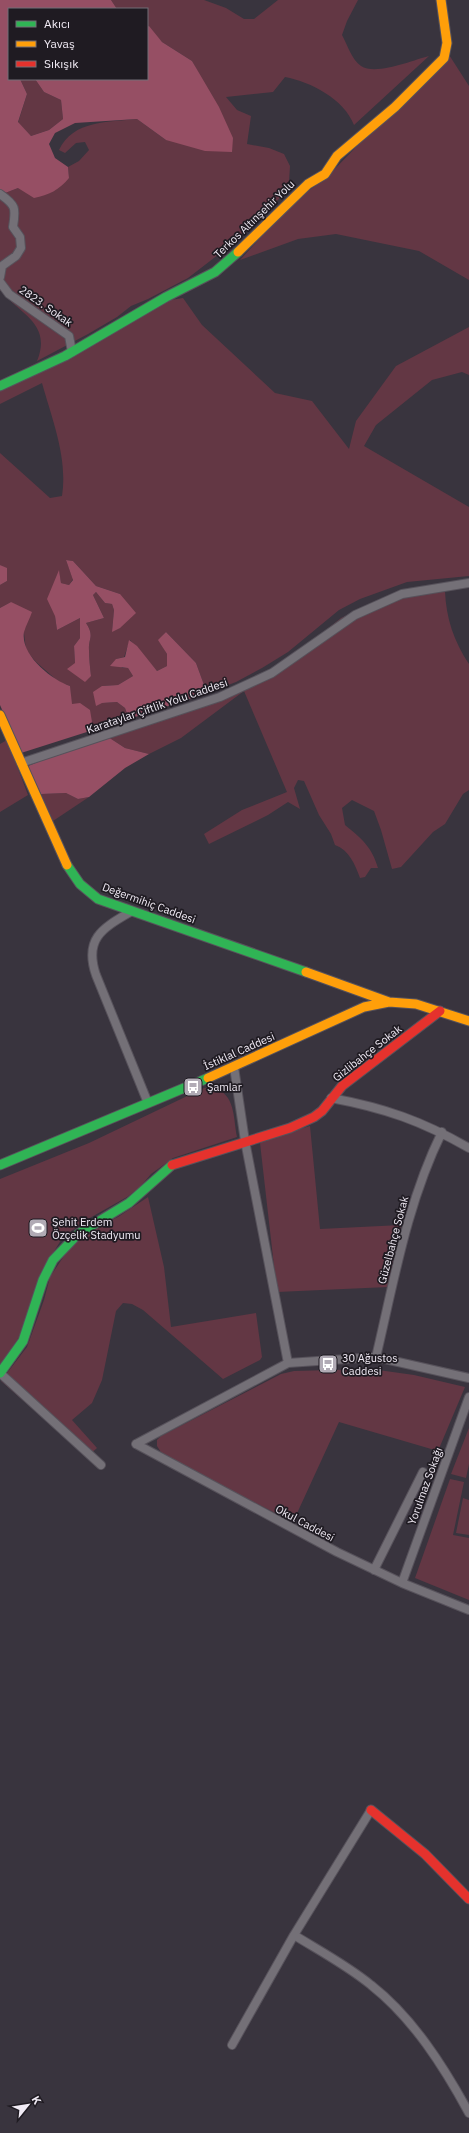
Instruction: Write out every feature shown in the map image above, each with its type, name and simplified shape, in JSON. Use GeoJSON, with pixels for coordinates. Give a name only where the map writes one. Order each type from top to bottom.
{"type":"FeatureCollection","features":[{"type":"Feature","properties":{"kind":"street","name":"Terkos Altınşehir Yolu"},"geometry":{"type":"LineString","coordinates":[[0,386],[72,352],[166,297],[215,272],[308,184],[326,174],[337,156],[395,106],[444,58],[447,43],[441,0]]}},
{"type":"Feature","properties":{"kind":"street"},"geometry":{"type":"LineString","coordinates":[[0,194],[11,201],[16,210],[13,226],[20,237],[22,248],[16,256],[2,266],[0,277]]}},
{"type":"Feature","properties":{"kind":"street","name":"2823. Sokak"},"geometry":{"type":"LineString","coordinates":[[0,282],[9,294],[69,336],[72,352]]}},
{"type":"Feature","properties":{"kind":"street","name":"Karataylar Çiftlik Yolu Caddesi"},"geometry":{"type":"LineString","coordinates":[[21,763],[220,697],[272,673],[355,615],[402,594],[469,583]]}},
{"type":"Feature","properties":{"kind":"street","name":"Değermihiç Caddesi"},"geometry":{"type":"LineString","coordinates":[[0,715],[72,875],[87,891],[98,899],[389,1002]]}},
{"type":"Feature","properties":{"kind":"street"},"geometry":{"type":"LineString","coordinates":[[132,911],[102,929],[94,945],[92,960],[96,974],[148,1103]]}},
{"type":"Feature","properties":{"kind":"street","name":"İstiklal Caddesi"},"geometry":{"type":"LineString","coordinates":[[0,1165],[234,1067],[364,1008],[389,1002],[416,1004],[469,1021]]}},
{"type":"Feature","properties":{"kind":"street","name":"Gizlibahçe Sokak"},"geometry":{"type":"LineString","coordinates":[[0,1373],[23,1341],[32,1320],[43,1280],[53,1260],[65,1246],[95,1223],[129,1203],[171,1165],[304,1122],[322,1111],[342,1086],[440,1011]]}},
{"type":"Feature","properties":{"kind":"street"},"geometry":{"type":"LineString","coordinates":[[234,1067],[245,1142],[288,1363],[376,1357],[469,1378]]}},
{"type":"Feature","properties":{"kind":"street"},"geometry":{"type":"LineString","coordinates":[[331,1098],[403,1115],[442,1132],[469,1148]]}},
{"type":"Feature","properties":{"kind":"street","name":"Güzelbahçe Sokak"},"geometry":{"type":"LineString","coordinates":[[376,1357],[408,1220],[432,1152],[442,1132]]}},
{"type":"Feature","properties":{"kind":"street","name":"Okul Caddesi"},"geometry":{"type":"LineString","coordinates":[[288,1363],[136,1444],[337,1552],[402,1583],[469,1610]]}},
{"type":"Feature","properties":{"kind":"street"},"geometry":{"type":"LineString","coordinates":[[0,1373],[101,1465]]}},
{"type":"Feature","properties":{"kind":"street","name":"Yorulmaz Sokağı"},"geometry":{"type":"LineString","coordinates":[[402,1583],[469,1397]]}},
{"type":"Feature","properties":{"kind":"street"},"geometry":{"type":"LineString","coordinates":[[374,1570],[423,1472]]}},
{"type":"Feature","properties":{"kind":"street"},"geometry":{"type":"LineString","coordinates":[[232,2045],[294,1935],[371,1810],[425,1854],[469,1899]]}},
{"type":"Feature","properties":{"kind":"street"},"geometry":{"type":"LineString","coordinates":[[294,1935],[371,1984],[395,2007],[420,2035],[443,2068],[469,2113]]}},
{"type":"Feature","properties":{"kind":"shaded area"},"geometry":{"type":"Polygon","coordinates":[[[0,0],[111,0],[116,8],[8,8],[8,80],[20,80],[27,94],[18,122],[31,136],[49,130],[63,119],[61,100],[44,92],[36,80],[148,80],[149,26],[162,42],[192,61],[219,107],[233,138],[232,152],[205,151],[166,140],[137,119],[75,123],[55,133],[49,144],[55,158],[68,167],[69,178],[61,186],[44,195],[34,198],[18,188],[0,195],[0,0]]]}},
{"type":"Feature","properties":{"kind":"shaded area"},"geometry":{"type":"Polygon","coordinates":[[[111,0],[204,0],[226,8],[244,19],[254,19],[278,0],[358,0],[347,21],[342,35],[352,56],[361,66],[368,69],[385,68],[429,56],[354,125],[343,107],[335,100],[326,93],[295,79],[285,77],[273,92],[226,97],[237,110],[251,116],[247,144],[269,148],[284,154],[290,166],[289,182],[292,186],[236,241],[188,278],[148,299],[131,306],[117,317],[88,334],[37,361],[41,348],[37,329],[32,321],[0,290],[0,195],[18,188],[69,178],[68,167],[79,161],[89,150],[85,142],[76,143],[65,153],[59,150],[65,140],[73,133],[93,124],[137,119],[166,140],[200,76],[192,61],[162,42],[148,28],[148,8],[116,8],[111,0]]]}},
{"type":"Feature","properties":{"kind":"shaded area"},"geometry":{"type":"Polygon","coordinates":[[[444,47],[469,86],[469,280],[419,251],[336,234],[298,239],[240,260],[293,202],[326,178],[419,82],[438,59],[444,47]]]}},
{"type":"Feature","properties":{"kind":"shaded area"},"geometry":{"type":"Polygon","coordinates":[[[20,80],[36,80],[44,92],[61,100],[63,119],[49,130],[31,136],[18,123],[27,94],[20,80]]]}},
{"type":"Feature","properties":{"kind":"shaded area"},"geometry":{"type":"Polygon","coordinates":[[[183,298],[202,325],[275,393],[312,401],[349,449],[356,421],[396,366],[469,327],[469,375],[462,372],[432,380],[376,425],[364,446],[469,507],[469,576],[407,582],[360,599],[339,610],[288,652],[262,668],[236,682],[207,693],[196,663],[166,632],[159,640],[167,654],[167,666],[157,671],[130,640],[124,657],[116,659],[122,668],[128,668],[133,676],[118,685],[102,686],[102,703],[117,702],[125,708],[129,719],[90,731],[92,722],[71,704],[70,686],[59,682],[36,662],[26,650],[24,633],[11,602],[0,608],[0,585],[7,581],[7,569],[0,565],[0,453],[50,498],[62,496],[63,467],[58,439],[42,383],[0,404],[0,391],[164,301],[183,298]],[[66,560],[73,579],[69,585],[61,583],[59,571],[55,616],[57,630],[80,618],[80,638],[74,646],[75,663],[91,676],[89,646],[91,635],[86,623],[104,618],[93,595],[96,592],[105,603],[112,604],[114,610],[112,632],[120,594],[96,586],[73,561],[66,560]]]}},
{"type":"Feature","properties":{"kind":"shaded area"},"geometry":{"type":"Polygon","coordinates":[[[66,560],[73,561],[96,586],[120,594],[136,613],[120,628],[112,632],[114,610],[112,604],[105,603],[96,592],[93,595],[104,618],[86,623],[91,635],[89,660],[91,676],[85,682],[67,669],[75,663],[74,646],[80,638],[80,618],[57,630],[55,616],[47,599],[59,570],[61,583],[69,585],[73,580],[66,560]]]}},
{"type":"Feature","properties":{"kind":"shaded area"},"geometry":{"type":"Polygon","coordinates":[[[0,565],[7,568],[7,581],[0,585],[0,565]]]}},
{"type":"Feature","properties":{"kind":"shaded area"},"geometry":{"type":"Polygon","coordinates":[[[413,590],[445,591],[449,620],[459,647],[469,664],[469,790],[463,794],[445,824],[433,832],[401,867],[392,869],[374,811],[352,800],[342,808],[345,825],[356,834],[373,854],[378,868],[371,868],[365,877],[360,878],[354,863],[348,854],[340,847],[335,845],[331,834],[319,815],[304,781],[298,780],[294,788],[300,809],[288,802],[268,815],[209,844],[204,834],[242,810],[287,792],[244,691],[181,738],[149,754],[125,748],[105,735],[178,714],[270,671],[300,651],[341,618],[381,599],[413,590]]]}},
{"type":"Feature","properties":{"kind":"shaded area"},"geometry":{"type":"Polygon","coordinates":[[[11,602],[32,612],[24,632],[24,641],[32,658],[46,672],[70,686],[72,704],[80,703],[90,710],[92,722],[90,731],[21,753],[0,705],[0,608],[11,602]]]}},
{"type":"Feature","properties":{"kind":"shaded area"},"geometry":{"type":"Polygon","coordinates":[[[166,632],[196,663],[207,693],[129,719],[125,708],[117,702],[102,703],[96,706],[93,692],[102,686],[118,685],[133,676],[128,668],[110,666],[116,659],[125,657],[129,640],[137,646],[157,671],[167,666],[167,654],[158,640],[166,632]]]}},
{"type":"Feature","properties":{"kind":"shaded area"},"geometry":{"type":"Polygon","coordinates":[[[105,735],[125,748],[149,754],[125,768],[89,797],[78,799],[66,793],[41,794],[28,766],[105,735]]]}},
{"type":"Feature","properties":{"kind":"shaded area"},"geometry":{"type":"Polygon","coordinates":[[[7,740],[28,795],[0,812],[0,744],[7,740]]]}},
{"type":"Feature","properties":{"kind":"shaded area"},"geometry":{"type":"Polygon","coordinates":[[[66,793],[78,799],[89,797],[53,821],[41,794],[66,793]]]}},
{"type":"Feature","properties":{"kind":"shaded area","name":"Şehit Erdem Özçelik Stadyumu"},"geometry":{"type":"Polygon","coordinates":[[[213,1087],[226,1095],[230,1101],[234,1114],[237,1137],[173,1158],[151,1174],[140,1187],[127,1197],[88,1219],[63,1237],[41,1272],[21,1334],[0,1366],[0,1179],[89,1143],[204,1088],[213,1087]]]}},
{"type":"Feature","properties":{"kind":"shaded area"},"geometry":{"type":"Polygon","coordinates":[[[310,1126],[320,1229],[401,1225],[388,1287],[277,1292],[260,1143],[261,1140],[310,1126]]]}},
{"type":"Feature","properties":{"kind":"shaded area"},"geometry":{"type":"Polygon","coordinates":[[[148,1197],[164,1267],[171,1327],[256,1313],[262,1357],[260,1360],[223,1379],[143,1310],[132,1304],[123,1303],[116,1311],[102,1380],[92,1403],[72,1420],[97,1448],[87,1457],[1,1381],[27,1347],[44,1300],[50,1277],[70,1247],[101,1225],[118,1217],[148,1197]]]}},
{"type":"Feature","properties":{"kind":"shaded area"},"geometry":{"type":"Polygon","coordinates":[[[371,1369],[414,1375],[465,1387],[438,1451],[339,1422],[293,1522],[164,1457],[157,1446],[157,1440],[161,1436],[281,1374],[294,1371],[371,1369]]]}},
{"type":"Feature","properties":{"kind":"shaded area"},"geometry":{"type":"Polygon","coordinates":[[[469,1428],[469,1464],[466,1478],[451,1474],[469,1428]]]}},
{"type":"Feature","properties":{"kind":"shaded area"},"geometry":{"type":"Polygon","coordinates":[[[450,1479],[464,1482],[453,1535],[469,1538],[469,1600],[415,1578],[450,1479]]]}},
{"type":"Feature","properties":{"kind":"shaded area"},"geometry":{"type":"Polygon","coordinates":[[[463,1498],[469,1500],[469,1535],[456,1533],[463,1498]]]}},
{"type":"Feature","properties":{"kind":"traffic: fast"},"geometry":{"type":"LineString","coordinates":[[0,386],[65,356],[166,297],[215,272],[238,252]]}},
{"type":"Feature","properties":{"kind":"traffic: fast"},"geometry":{"type":"LineString","coordinates":[[67,865],[80,884],[98,899],[306,972]]}},
{"type":"Feature","properties":{"kind":"traffic: fast"},"geometry":{"type":"LineString","coordinates":[[0,1165],[208,1078]]}},
{"type":"Feature","properties":{"kind":"traffic: fast"},"geometry":{"type":"LineString","coordinates":[[0,1373],[23,1341],[43,1280],[53,1260],[78,1234],[129,1203],[172,1165]]}},
{"type":"Feature","properties":{"kind":"traffic: slow"},"geometry":{"type":"LineString","coordinates":[[238,252],[308,184],[325,174],[337,156],[395,107],[444,58],[447,43],[441,0]]}},
{"type":"Feature","properties":{"kind":"traffic: slow"},"geometry":{"type":"LineString","coordinates":[[0,715],[67,865]]}},
{"type":"Feature","properties":{"kind":"traffic: slow"},"geometry":{"type":"LineString","coordinates":[[306,972],[389,1002]]}},
{"type":"Feature","properties":{"kind":"traffic: slow"},"geometry":{"type":"LineString","coordinates":[[208,1078],[364,1007],[389,1002],[416,1004],[469,1021]]}},
{"type":"Feature","properties":{"kind":"traffic: jam"},"geometry":{"type":"LineString","coordinates":[[172,1165],[290,1128],[314,1117],[322,1111],[342,1086],[440,1011]]}},
{"type":"Feature","properties":{"kind":"traffic: jam"},"geometry":{"type":"LineString","coordinates":[[371,1810],[425,1854],[469,1899]]}},
{"type":"Feature","properties":{"kind":"place","name":"Şamlar"},"geometry":{"type":"Point","coordinates":[193,1087]}},
{"type":"Feature","properties":{"kind":"place","name":"Şehit Erdem Özçelik Stadyumu"},"geometry":{"type":"Point","coordinates":[38,1228]}},
{"type":"Feature","properties":{"kind":"place","name":"30 Ağustos Caddesi"},"geometry":{"type":"Point","coordinates":[328,1364]}}]}
